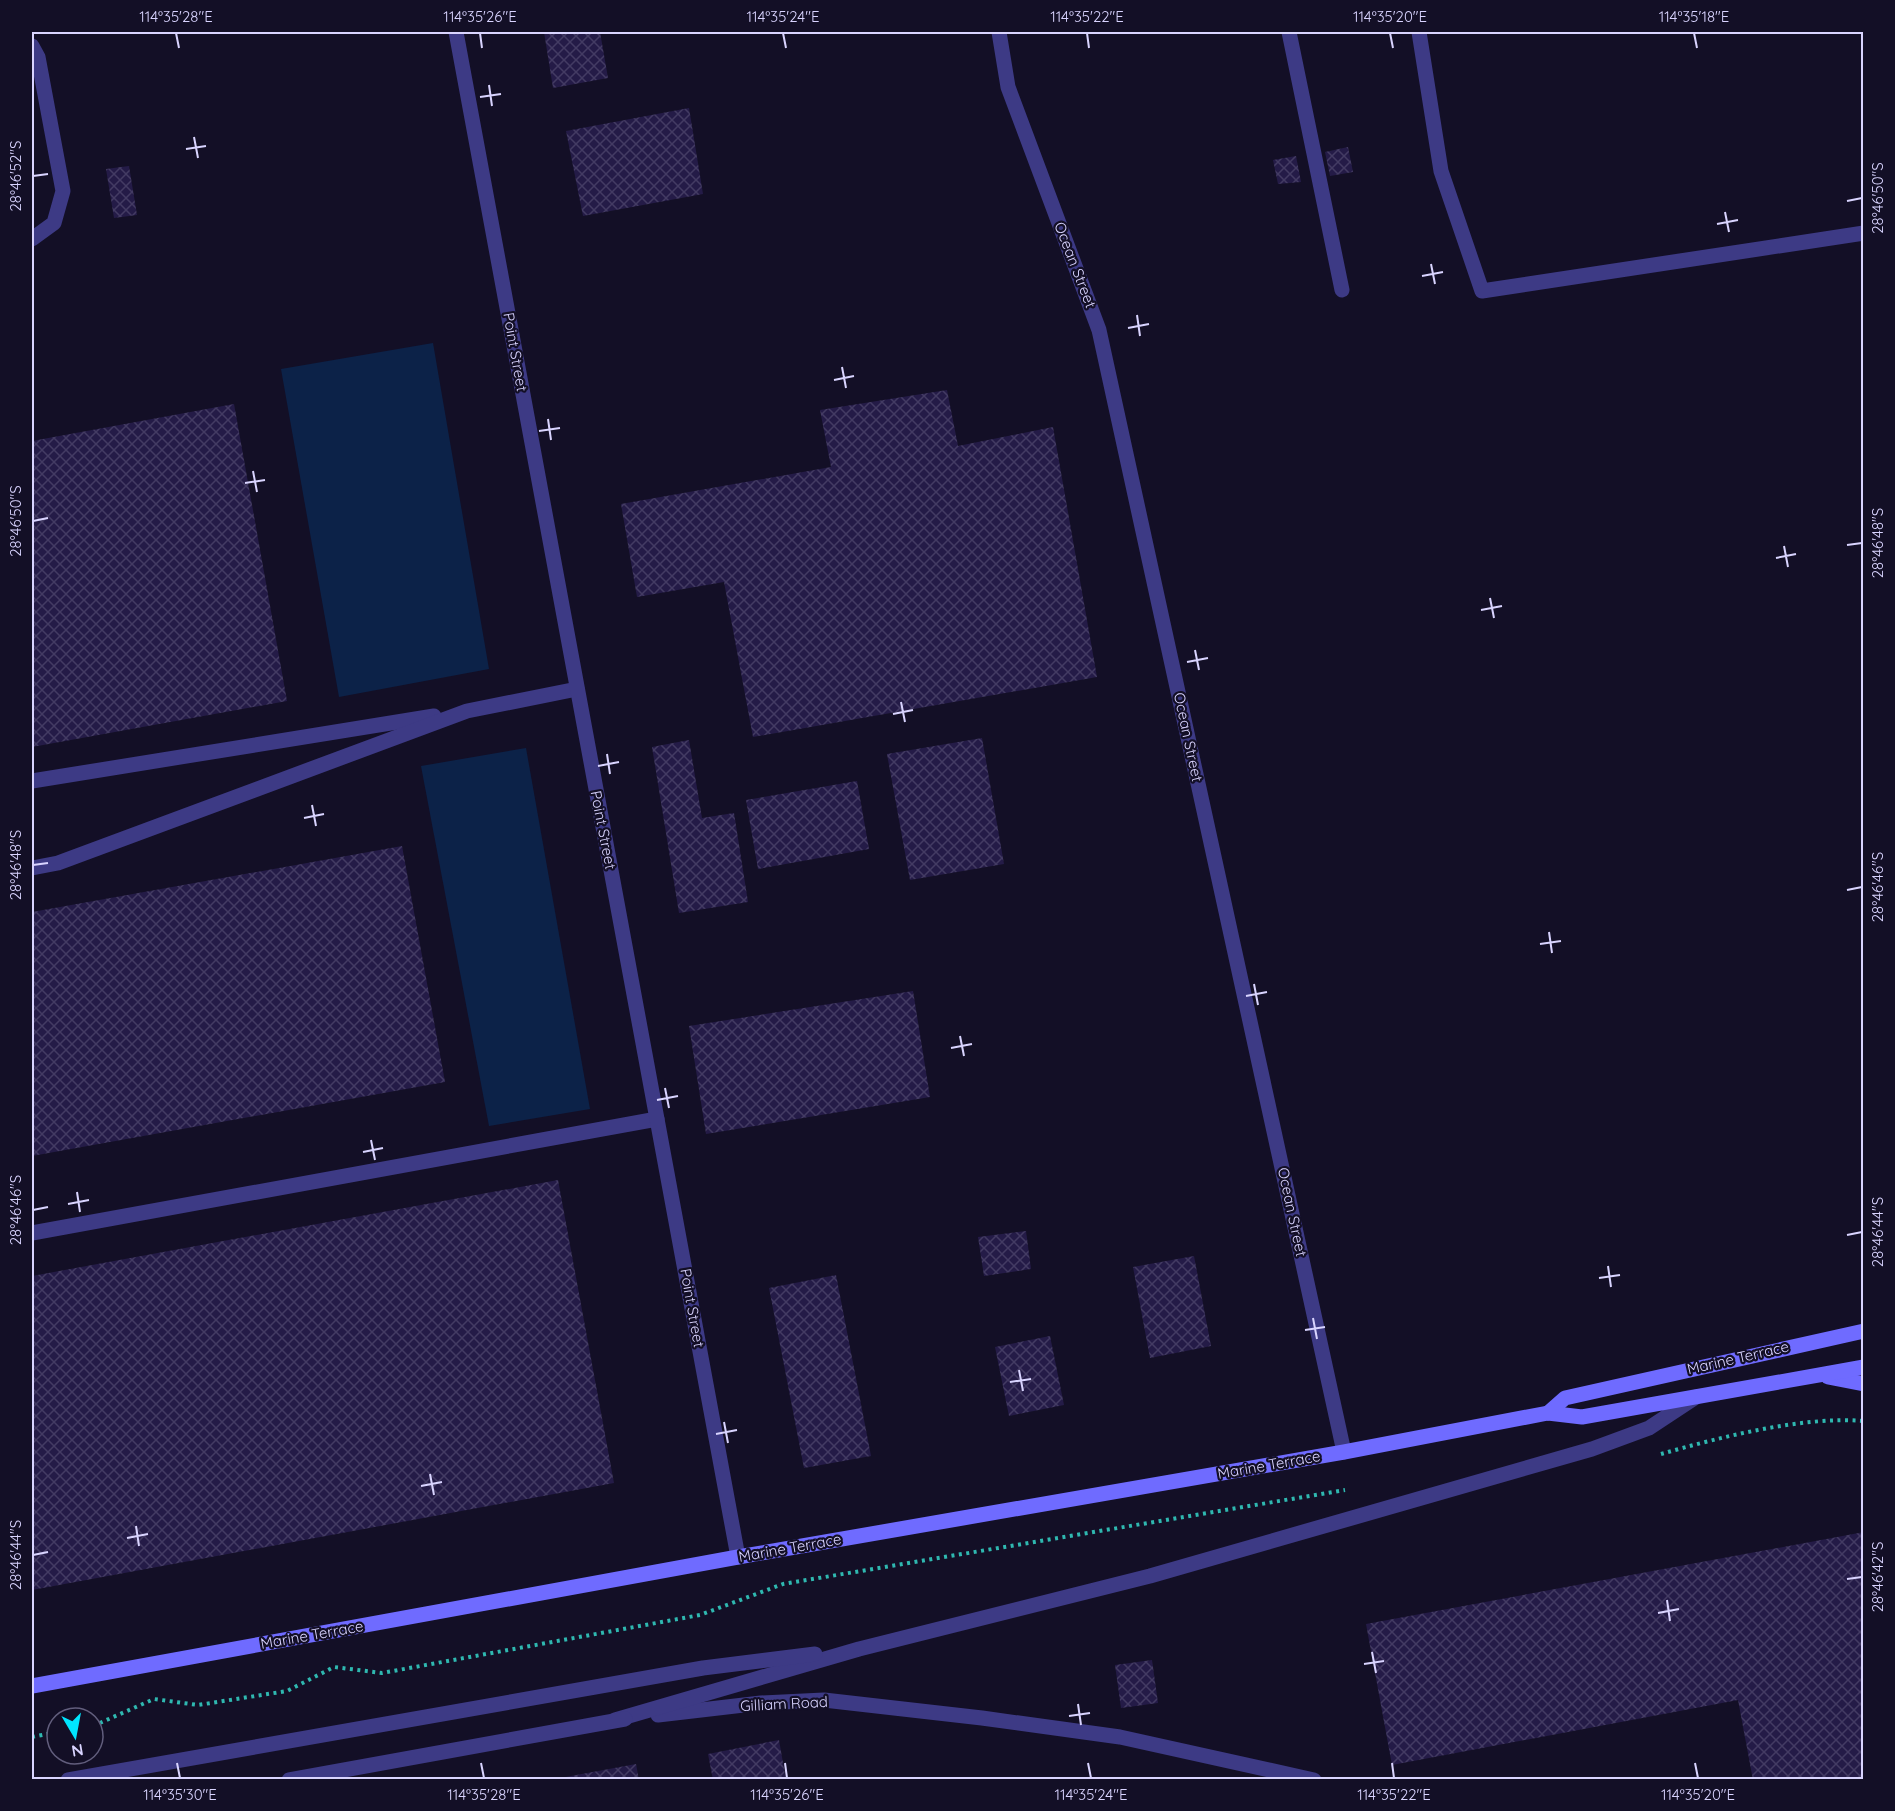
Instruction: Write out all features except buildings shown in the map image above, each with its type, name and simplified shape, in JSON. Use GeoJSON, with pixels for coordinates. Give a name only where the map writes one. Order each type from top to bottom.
{"type":"FeatureCollection","features":[{"type":"Feature","properties":{"kind":"main road","name":"Marine Terrace"},"geometry":{"type":"LineString","coordinates":[[1548,1413],[1565,1398],[1863,1330]]}},
{"type":"Feature","properties":{"kind":"main road","name":"Marine Terrace"},"geometry":{"type":"LineString","coordinates":[[32,1686],[738,1557],[1344,1452],[1548,1413],[1582,1417],[1863,1367]]}},
{"type":"Feature","properties":{"kind":"main road"},"geometry":{"type":"LineString","coordinates":[[1821,1376],[1863,1384]]}},
{"type":"Feature","properties":{"kind":"street","name":"Point Street"},"geometry":{"type":"LineString","coordinates":[[456,32],[738,1557]]}},
{"type":"Feature","properties":{"kind":"street","name":"Ocean Street"},"geometry":{"type":"LineString","coordinates":[[999,32],[1008,87],[1099,330],[1344,1452]]}},
{"type":"Feature","properties":{"kind":"street"},"geometry":{"type":"LineString","coordinates":[[1289,32],[1341,290]]}},
{"type":"Feature","properties":{"kind":"street"},"geometry":{"type":"LineString","coordinates":[[1419,32],[1441,171],[1482,291],[1863,233]]}},
{"type":"Feature","properties":{"kind":"street"},"geometry":{"type":"LineString","coordinates":[[32,46],[38,57],[63,191],[54,223],[32,239]]}},
{"type":"Feature","properties":{"kind":"street"},"geometry":{"type":"LineString","coordinates":[[32,781],[467,711],[577,689]]}},
{"type":"Feature","properties":{"kind":"street"},"geometry":{"type":"LineString","coordinates":[[32,868],[58,863],[467,711]]}},
{"type":"Feature","properties":{"kind":"street"},"geometry":{"type":"LineString","coordinates":[[32,1233],[657,1119]]}},
{"type":"Feature","properties":{"kind":"street"},"geometry":{"type":"LineString","coordinates":[[615,1720],[859,1649],[1150,1576],[1592,1449],[1649,1428],[1698,1395]]}},
{"type":"Feature","properties":{"kind":"street"},"geometry":{"type":"LineString","coordinates":[[68,1779],[703,1668],[859,1649]]}},
{"type":"Feature","properties":{"kind":"street","name":"Gilliam Road"},"geometry":{"type":"LineString","coordinates":[[289,1779],[615,1720],[761,1703],[824,1700],[1120,1737],[1314,1779]]}},
{"type":"Feature","properties":{"kind":"path"},"geometry":{"type":"LineString","coordinates":[[1653,1456],[1723,1438],[1807,1422],[1863,1421]]}},
{"type":"Feature","properties":{"kind":"path"},"geometry":{"type":"LineString","coordinates":[[105,1721],[154,1699],[198,1705],[287,1691],[334,1667],[382,1673],[700,1615],[783,1584],[1353,1488]]}},
{"type":"Feature","properties":{"kind":"water"},"geometry":{"type":"Polygon","coordinates":[[[433,343],[489,669],[339,697],[281,369],[433,343]]]}},
{"type":"Feature","properties":{"kind":"water"},"geometry":{"type":"Polygon","coordinates":[[[526,748],[590,1109],[489,1126],[421,766],[526,748]]]}}]}
